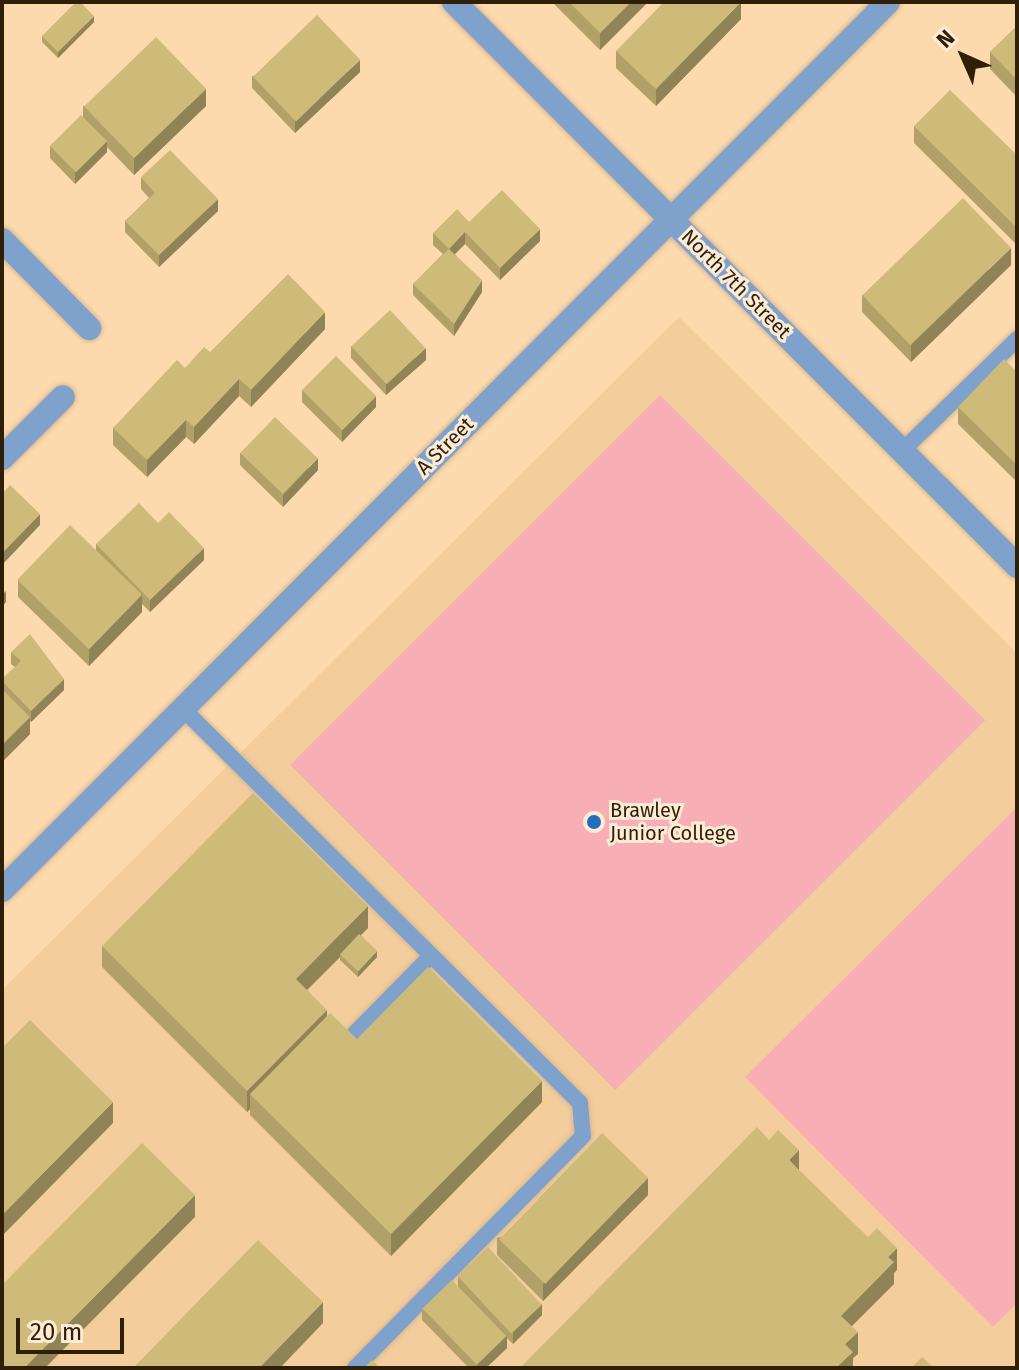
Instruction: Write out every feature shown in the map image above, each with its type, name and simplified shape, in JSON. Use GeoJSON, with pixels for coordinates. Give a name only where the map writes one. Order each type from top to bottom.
{"type":"FeatureCollection","features":[{"type":"Feature","properties":{"kind":"street","name":"A Street"},"geometry":{"type":"LineString","coordinates":[[2,890],[888,2]]}},
{"type":"Feature","properties":{"kind":"street","name":"North 7th Street"},"geometry":{"type":"LineString","coordinates":[[462,5],[1017,566]]}},
{"type":"Feature","properties":{"kind":"street"},"geometry":{"type":"LineString","coordinates":[[2,240],[89,328]]}},
{"type":"Feature","properties":{"kind":"street"},"geometry":{"type":"LineString","coordinates":[[2,458],[63,397]]}},
{"type":"Feature","properties":{"kind":"lane"},"geometry":{"type":"LineString","coordinates":[[902,451],[1017,339]]}},
{"type":"Feature","properties":{"kind":"lane"},"geometry":{"type":"LineString","coordinates":[[183,709],[580,1103],[583,1136],[355,1368]]}},
{"type":"Feature","properties":{"kind":"lane"},"geometry":{"type":"LineString","coordinates":[[355,1033],[431,956]]}},
{"type":"Feature","properties":{"kind":"shaded area","name":"Brawley Junior College"},"geometry":{"type":"Polygon","coordinates":[[[679,317],[1017,653],[1017,1368],[2,1368],[2,990],[679,317]]]}},
{"type":"Feature","properties":{"kind":"shaded area"},"geometry":{"type":"Polygon","coordinates":[[[660,395],[985,720],[615,1090],[290,765],[660,395]]]}},
{"type":"Feature","properties":{"kind":"shaded area"},"geometry":{"type":"Polygon","coordinates":[[[1017,807],[1017,1303],[993,1327],[745,1077],[1017,807]]]}},
{"type":"Feature","properties":{"kind":"building"},"geometry":{"type":"Polygon","coordinates":[[[76,2],[80,2],[94,16],[58,52],[42,36],[76,2]]]}},
{"type":"Feature","properties":{"kind":"building"},"geometry":{"type":"Polygon","coordinates":[[[569,2],[631,2],[600,33],[569,2]]]}},
{"type":"Feature","properties":{"kind":"building"},"geometry":{"type":"Polygon","coordinates":[[[664,2],[741,2],[656,89],[616,51],[664,2]]]}},
{"type":"Feature","properties":{"kind":"building"},"geometry":{"type":"Polygon","coordinates":[[[317,15],[360,60],[296,121],[253,77],[317,15]]]}},
{"type":"Feature","properties":{"kind":"building"},"geometry":{"type":"Polygon","coordinates":[[[1017,26],[1017,80],[990,52],[1017,26]]]}},
{"type":"Feature","properties":{"kind":"building"},"geometry":{"type":"Polygon","coordinates":[[[156,37],[206,89],[134,158],[84,106],[156,37]]]}},
{"type":"Feature","properties":{"kind":"building"},"geometry":{"type":"Polygon","coordinates":[[[950,90],[1017,155],[1017,228],[914,126],[950,90]]]}},
{"type":"Feature","properties":{"kind":"building"},"geometry":{"type":"Polygon","coordinates":[[[81,115],[107,141],[76,172],[50,146],[81,115]]]}},
{"type":"Feature","properties":{"kind":"building"},"geometry":{"type":"Polygon","coordinates":[[[170,150],[218,199],[159,255],[125,221],[155,193],[141,177],[170,150]]]}},
{"type":"Feature","properties":{"kind":"building"},"geometry":{"type":"Polygon","coordinates":[[[502,190],[540,229],[500,268],[465,232],[449,249],[433,233],[457,209],[469,222],[502,190]]]}},
{"type":"Feature","properties":{"kind":"building"},"geometry":{"type":"Polygon","coordinates":[[[963,198],[1011,248],[910,345],[862,295],[963,198]]]}},
{"type":"Feature","properties":{"kind":"building"},"geometry":{"type":"Polygon","coordinates":[[[449,249],[482,280],[454,324],[413,284],[449,249]]]}},
{"type":"Feature","properties":{"kind":"building"},"geometry":{"type":"Polygon","coordinates":[[[288,274],[325,312],[251,390],[239,379],[194,427],[186,420],[147,460],[113,428],[177,360],[185,368],[204,347],[210,352],[288,274]]]}},
{"type":"Feature","properties":{"kind":"building"},"geometry":{"type":"Polygon","coordinates":[[[390,310],[425,348],[387,384],[351,346],[390,310]]]}},
{"type":"Feature","properties":{"kind":"building"},"geometry":{"type":"Polygon","coordinates":[[[336,356],[376,396],[342,430],[302,390],[336,356]]]}},
{"type":"Feature","properties":{"kind":"building"},"geometry":{"type":"Polygon","coordinates":[[[1004,359],[1017,372],[1017,465],[958,407],[1004,359]]]}},
{"type":"Feature","properties":{"kind":"building"},"geometry":{"type":"Polygon","coordinates":[[[275,417],[317,458],[283,494],[240,453],[275,417]]]}},
{"type":"Feature","properties":{"kind":"building"},"geometry":{"type":"Polygon","coordinates":[[[10,485],[40,514],[2,553],[2,494],[10,485]]]}},
{"type":"Feature","properties":{"kind":"building"},"geometry":{"type":"Polygon","coordinates":[[[139,503],[158,523],[169,512],[204,548],[150,600],[96,544],[139,503]]]}},
{"type":"Feature","properties":{"kind":"building"},"geometry":{"type":"Polygon","coordinates":[[[70,525],[142,594],[89,649],[17,580],[70,525]]]}},
{"type":"Feature","properties":{"kind":"building"},"geometry":{"type":"Polygon","coordinates":[[[30,634],[64,679],[31,711],[2,681],[21,661],[11,652],[30,634]]]}},
{"type":"Feature","properties":{"kind":"building"},"geometry":{"type":"Polygon","coordinates":[[[2,689],[30,717],[2,745],[2,689]]]}},
{"type":"Feature","properties":{"kind":"building"},"geometry":{"type":"Polygon","coordinates":[[[253,793],[368,906],[296,979],[327,1010],[247,1091],[102,946],[253,793]]]}},
{"type":"Feature","properties":{"kind":"building"},"geometry":{"type":"Polygon","coordinates":[[[359,934],[377,951],[358,972],[340,954],[359,934]]]}},
{"type":"Feature","properties":{"kind":"building"},"geometry":{"type":"Polygon","coordinates":[[[428,967],[542,1081],[391,1234],[250,1094],[330,1013],[357,1039],[428,967]]]}},
{"type":"Feature","properties":{"kind":"building"},"geometry":{"type":"Polygon","coordinates":[[[30,1020],[113,1102],[2,1215],[2,1048],[30,1020]]]}},
{"type":"Feature","properties":{"kind":"building"},"geometry":{"type":"Polygon","coordinates":[[[757,1127],[769,1140],[778,1130],[799,1150],[789,1160],[868,1237],[877,1228],[897,1248],[888,1257],[894,1262],[841,1316],[858,1332],[845,1344],[853,1352],[836,1368],[520,1368],[757,1127]]]}},
{"type":"Feature","properties":{"kind":"building"},"geometry":{"type":"Polygon","coordinates":[[[602,1133],[648,1177],[545,1284],[499,1239],[602,1133]]]}},
{"type":"Feature","properties":{"kind":"building"},"geometry":{"type":"Polygon","coordinates":[[[142,1143],[195,1195],[24,1368],[2,1368],[2,1285],[142,1143]]]}},
{"type":"Feature","properties":{"kind":"building"},"geometry":{"type":"Polygon","coordinates":[[[258,1240],[323,1302],[259,1368],[133,1368],[258,1240]]]}},
{"type":"Feature","properties":{"kind":"building"},"geometry":{"type":"Polygon","coordinates":[[[488,1247],[542,1305],[511,1333],[457,1276],[488,1247]]]}},
{"type":"Feature","properties":{"kind":"building"},"geometry":{"type":"Polygon","coordinates":[[[452,1280],[506,1336],[477,1365],[423,1308],[452,1280]]]}},
{"type":"Feature","properties":{"kind":"building"},"geometry":{"type":"Polygon","coordinates":[[[922,1357],[934,1368],[911,1368],[922,1357]]]}},
{"type":"Feature","properties":{"kind":"building"},"geometry":{"type":"Polygon","coordinates":[[[372,1360],[380,1368],[364,1368],[372,1360]]]}},
{"type":"Feature","properties":{"kind":"place","name":"Brawley Junior College"},"geometry":{"type":"Point","coordinates":[594,822]}}]}
